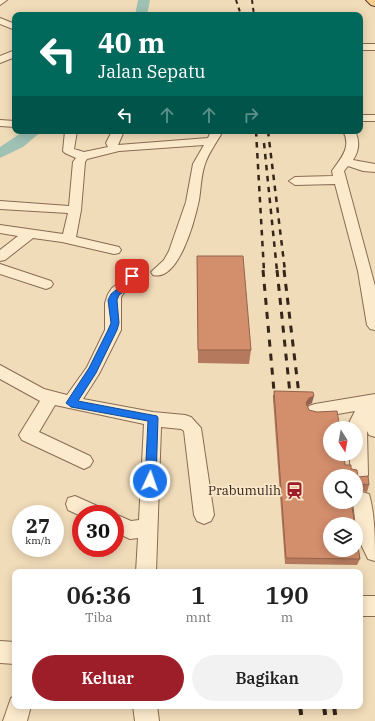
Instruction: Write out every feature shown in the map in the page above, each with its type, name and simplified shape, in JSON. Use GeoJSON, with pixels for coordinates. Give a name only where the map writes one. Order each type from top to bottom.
{"type":"FeatureCollection","features":[{"type":"Feature","properties":{"kind":"main road"},"geometry":{"type":"LineString","coordinates":[[372,0],[375,3]]}},
{"type":"Feature","properties":{"kind":"street"},"geometry":{"type":"LineString","coordinates":[[0,21],[12,26]]}},
{"type":"Feature","properties":{"kind":"street"},"geometry":{"type":"LineString","coordinates":[[363,47],[375,47]]}},
{"type":"Feature","properties":{"kind":"street"},"geometry":{"type":"LineString","coordinates":[[0,60],[12,54]]}},
{"type":"Feature","properties":{"kind":"street"},"geometry":{"type":"LineString","coordinates":[[363,118],[375,118]]}},
{"type":"Feature","properties":{"kind":"street"},"geometry":{"type":"LineString","coordinates":[[0,123],[12,124]]}},
{"type":"Feature","properties":{"kind":"street"},"geometry":{"type":"LineString","coordinates":[[70,134],[68,147],[69,151],[83,156],[114,149],[214,136]]}},
{"type":"Feature","properties":{"kind":"street"},"geometry":{"type":"LineString","coordinates":[[114,149],[112,143],[116,134]]}},
{"type":"Feature","properties":{"kind":"street"},"geometry":{"type":"LineString","coordinates":[[350,134],[353,139],[350,155],[338,171],[366,271],[375,325]]}},
{"type":"Feature","properties":{"kind":"street"},"geometry":{"type":"LineString","coordinates":[[158,272],[169,263],[176,251],[192,202],[199,164],[214,136]]}},
{"type":"Feature","properties":{"kind":"street"},"geometry":{"type":"LineString","coordinates":[[69,240],[75,210],[79,162],[83,156]]}},
{"type":"Feature","properties":{"kind":"street"},"geometry":{"type":"LineString","coordinates":[[345,161],[363,167],[375,168]]}},
{"type":"Feature","properties":{"kind":"street"},"geometry":{"type":"LineString","coordinates":[[295,181],[341,180]]}},
{"type":"Feature","properties":{"kind":"street"},"geometry":{"type":"LineString","coordinates":[[0,205],[75,210]]}},
{"type":"Feature","properties":{"kind":"street"},"geometry":{"type":"LineString","coordinates":[[0,229],[69,240],[114,250]]}},
{"type":"Feature","properties":{"kind":"street"},"geometry":{"type":"LineString","coordinates":[[0,257],[29,234]]}},
{"type":"Feature","properties":{"kind":"street"},"geometry":{"type":"LineString","coordinates":[[0,269],[46,284]]}},
{"type":"Feature","properties":{"kind":"street"},"geometry":{"type":"LineString","coordinates":[[71,403],[93,370],[113,330],[115,323],[112,300],[115,294],[129,284],[132,276]]}},
{"type":"Feature","properties":{"kind":"street"},"geometry":{"type":"LineString","coordinates":[[0,371],[39,394],[71,403],[153,418],[185,422],[192,428],[204,515]]}},
{"type":"Feature","properties":{"kind":"street"},"geometry":{"type":"LineString","coordinates":[[51,397],[28,434],[84,461]]}},
{"type":"Feature","properties":{"kind":"street"},"geometry":{"type":"LineString","coordinates":[[315,411],[373,406]]}},
{"type":"Feature","properties":{"kind":"street"},"geometry":{"type":"LineString","coordinates":[[373,406],[375,430]]}},
{"type":"Feature","properties":{"kind":"street"},"geometry":{"type":"LineString","coordinates":[[359,469],[358,423],[373,406]]}},
{"type":"Feature","properties":{"kind":"street"},"geometry":{"type":"LineString","coordinates":[[146,569],[153,418]]}},
{"type":"Feature","properties":{"kind":"street"},"geometry":{"type":"LineString","coordinates":[[363,507],[367,536],[375,552]]}},
{"type":"Feature","properties":{"kind":"street"},"geometry":{"type":"LineString","coordinates":[[124,527],[130,530],[148,528]]}},
{"type":"Feature","properties":{"kind":"street"},"geometry":{"type":"LineString","coordinates":[[363,606],[375,606]]}},
{"type":"Feature","properties":{"kind":"street"},"geometry":{"type":"LineString","coordinates":[[0,652],[12,653]]}},
{"type":"Feature","properties":{"kind":"street"},"geometry":{"type":"LineString","coordinates":[[15,721],[18,709]]}},
{"type":"Feature","properties":{"kind":"street"},"geometry":{"type":"LineString","coordinates":[[145,709],[147,721]]}},
{"type":"Feature","properties":{"kind":"building"},"geometry":{"type":"Polygon","coordinates":[[[197,256],[243,256],[251,350],[198,350],[197,256]]]}},
{"type":"Feature","properties":{"kind":"building"},"geometry":{"type":"Polygon","coordinates":[[[274,391],[313,392],[314,396],[309,398],[306,403],[309,410],[317,412],[337,411],[339,421],[323,421],[323,461],[345,461],[345,465],[351,465],[351,469],[323,469],[323,509],[352,509],[354,517],[323,517],[323,557],[360,557],[360,559],[286,558],[274,391]]]}},
{"type":"Feature","properties":{"kind":"building"},"geometry":{"type":"Polygon","coordinates":[[[363,476],[368,476],[369,485],[364,484],[363,476]]]}},
{"type":"Feature","properties":{"kind":"waterway"},"geometry":{"type":"LineString","coordinates":[[142,12],[144,0]]}},
{"type":"Feature","properties":{"kind":"waterway"},"geometry":{"type":"LineString","coordinates":[[0,153],[17,144],[30,134]]}},
{"type":"Feature","properties":{"kind":"railway"},"geometry":{"type":"LineString","coordinates":[[236,0],[240,12]]}},
{"type":"Feature","properties":{"kind":"railway"},"geometry":{"type":"LineString","coordinates":[[252,0],[254,12]]}},
{"type":"Feature","properties":{"kind":"railway"},"geometry":{"type":"LineString","coordinates":[[256,134],[264,271]]}},
{"type":"Feature","properties":{"kind":"railway"},"geometry":{"type":"LineString","coordinates":[[268,134],[285,271]]}},
{"type":"Feature","properties":{"kind":"railway"},"geometry":{"type":"LineString","coordinates":[[264,143],[277,271]]}},
{"type":"Feature","properties":{"kind":"railway"},"geometry":{"type":"LineString","coordinates":[[263,270],[275,402]]}},
{"type":"Feature","properties":{"kind":"railway"},"geometry":{"type":"LineString","coordinates":[[277,270],[291,403]]}},
{"type":"Feature","properties":{"kind":"railway"},"geometry":{"type":"LineString","coordinates":[[284,270],[300,403]]}},
{"type":"Feature","properties":{"kind":"railway"},"geometry":{"type":"LineString","coordinates":[[307,553],[309,569]]}},
{"type":"Feature","properties":{"kind":"railway"},"geometry":{"type":"LineString","coordinates":[[287,554],[289,569]]}},
{"type":"Feature","properties":{"kind":"railway"},"geometry":{"type":"LineString","coordinates":[[316,554],[318,569]]}},
{"type":"Feature","properties":{"kind":"railway"},"geometry":{"type":"LineString","coordinates":[[300,709],[302,721]]}},
{"type":"Feature","properties":{"kind":"railway"},"geometry":{"type":"LineString","coordinates":[[324,709],[326,721]]}},
{"type":"Feature","properties":{"kind":"railway"},"geometry":{"type":"LineString","coordinates":[[334,709],[336,721]]}},
{"type":"Feature","properties":{"kind":"place","name":"Prabumulih"},"geometry":{"type":"Point","coordinates":[294,490]}},
{"type":"Feature","properties":{"kind":"route"},"geometry":{"type":"LineString","coordinates":[[132,276],[129,284],[118,291],[112,300],[115,315],[113,330],[93,370],[71,403],[153,418],[150,481]]}}]}
